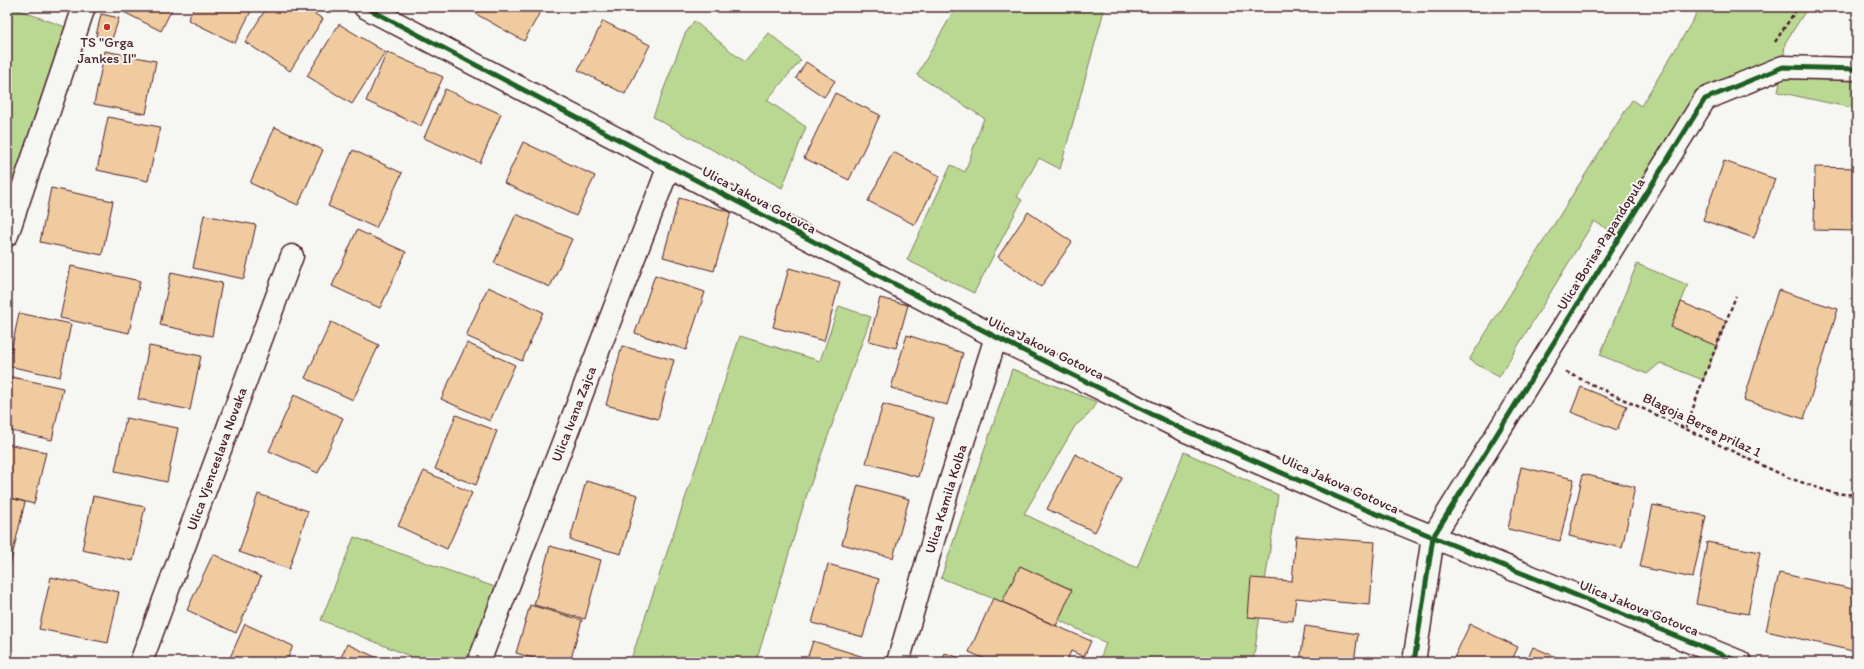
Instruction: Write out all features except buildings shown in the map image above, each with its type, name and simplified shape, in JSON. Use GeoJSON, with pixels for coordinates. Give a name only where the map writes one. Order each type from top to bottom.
{"type":"FeatureCollection","features":[{"type":"Feature","properties":{"kind":"street"},"geometry":{"type":"LineString","coordinates":[[7,235],[84,7]]}},
{"type":"Feature","properties":{"kind":"street","name":"Ulica Jakova Gotovca"},"geometry":{"type":"LineString","coordinates":[[364,7],[996,337],[1184,430],[1362,508],[1740,662]]}},
{"type":"Feature","properties":{"kind":"street","name":"Ulica Borisa Papandopula"},"geometry":{"type":"LineString","coordinates":[[1433,537],[1705,99],[1783,66],[1857,69]]}},
{"type":"Feature","properties":{"kind":"street","name":"Ulica Ivana Zajca"},"geometry":{"type":"LineString","coordinates":[[479,662],[669,166]]}},
{"type":"Feature","properties":{"kind":"street","name":"Ulica Vjenceslava Novaka"},"geometry":{"type":"LineString","coordinates":[[141,662],[292,256]]}},
{"type":"Feature","properties":{"kind":"street","name":"Ulica Kamila Kolba"},"geometry":{"type":"LineString","coordinates":[[898,662],[948,489],[996,337]]}},
{"type":"Feature","properties":{"kind":"street"},"geometry":{"type":"LineString","coordinates":[[1414,662],[1433,537]]}},
{"type":"Feature","properties":{"kind":"path"},"geometry":{"type":"LineString","coordinates":[[1686,428],[1736,296]]}},
{"type":"Feature","properties":{"kind":"green space"},"geometry":{"type":"Polygon","coordinates":[[[956,7],[1105,7],[1060,169],[1039,158],[1017,197],[1022,200],[974,293],[907,260],[951,165],[965,172],[984,118],[917,75],[956,7]]]}},
{"type":"Feature","properties":{"kind":"green space"},"geometry":{"type":"Polygon","coordinates":[[[1701,7],[1808,7],[1785,43],[1783,67],[1705,99],[1620,237],[1594,221],[1499,377],[1469,360],[1632,100],[1641,106],[1701,7]]]}},
{"type":"Feature","properties":{"kind":"green space"},"geometry":{"type":"Polygon","coordinates":[[[13,8],[71,29],[7,233],[7,25],[13,8]]]}},
{"type":"Feature","properties":{"kind":"green space"},"geometry":{"type":"Polygon","coordinates":[[[694,21],[744,62],[769,33],[801,60],[767,100],[806,127],[782,188],[653,117],[685,34],[694,21]]]}},
{"type":"Feature","properties":{"kind":"green space"},"geometry":{"type":"Polygon","coordinates":[[[1781,76],[1857,77],[1857,109],[1778,92],[1781,76]]]}},
{"type":"Feature","properties":{"kind":"green space"},"geometry":{"type":"Polygon","coordinates":[[[1637,264],[1688,285],[1671,327],[1717,346],[1703,380],[1660,363],[1647,374],[1600,355],[1637,264]]]}},
{"type":"Feature","properties":{"kind":"green space"},"geometry":{"type":"Polygon","coordinates":[[[839,306],[871,317],[806,497],[756,662],[630,662],[740,336],[820,361],[839,306]]]}},
{"type":"Feature","properties":{"kind":"green space"},"geometry":{"type":"Polygon","coordinates":[[[1012,369],[1097,402],[1088,415],[1075,426],[1024,514],[1137,568],[1184,452],[1278,495],[1253,662],[1099,662],[1106,643],[1059,620],[1071,589],[1020,566],[1002,602],[941,578],[1012,369]]]}},
{"type":"Feature","properties":{"kind":"green space"},"geometry":{"type":"Polygon","coordinates":[[[354,537],[506,591],[479,662],[409,662],[412,657],[321,620],[354,537]]]}},
{"type":"Feature","properties":{"kind":"cycle path"},"geometry":{"type":"LineString","coordinates":[[365,7],[996,337],[1184,430],[1362,508],[1740,662]]}},
{"type":"Feature","properties":{"kind":"cycle path"},"geometry":{"type":"LineString","coordinates":[[1414,662],[1433,537],[1705,99],[1783,67],[1857,69]]}},
{"type":"Feature","properties":{"kind":"place","name":"TS \"Grga Jankes II\""},"geometry":{"type":"Point","coordinates":[107,27]}}]}
